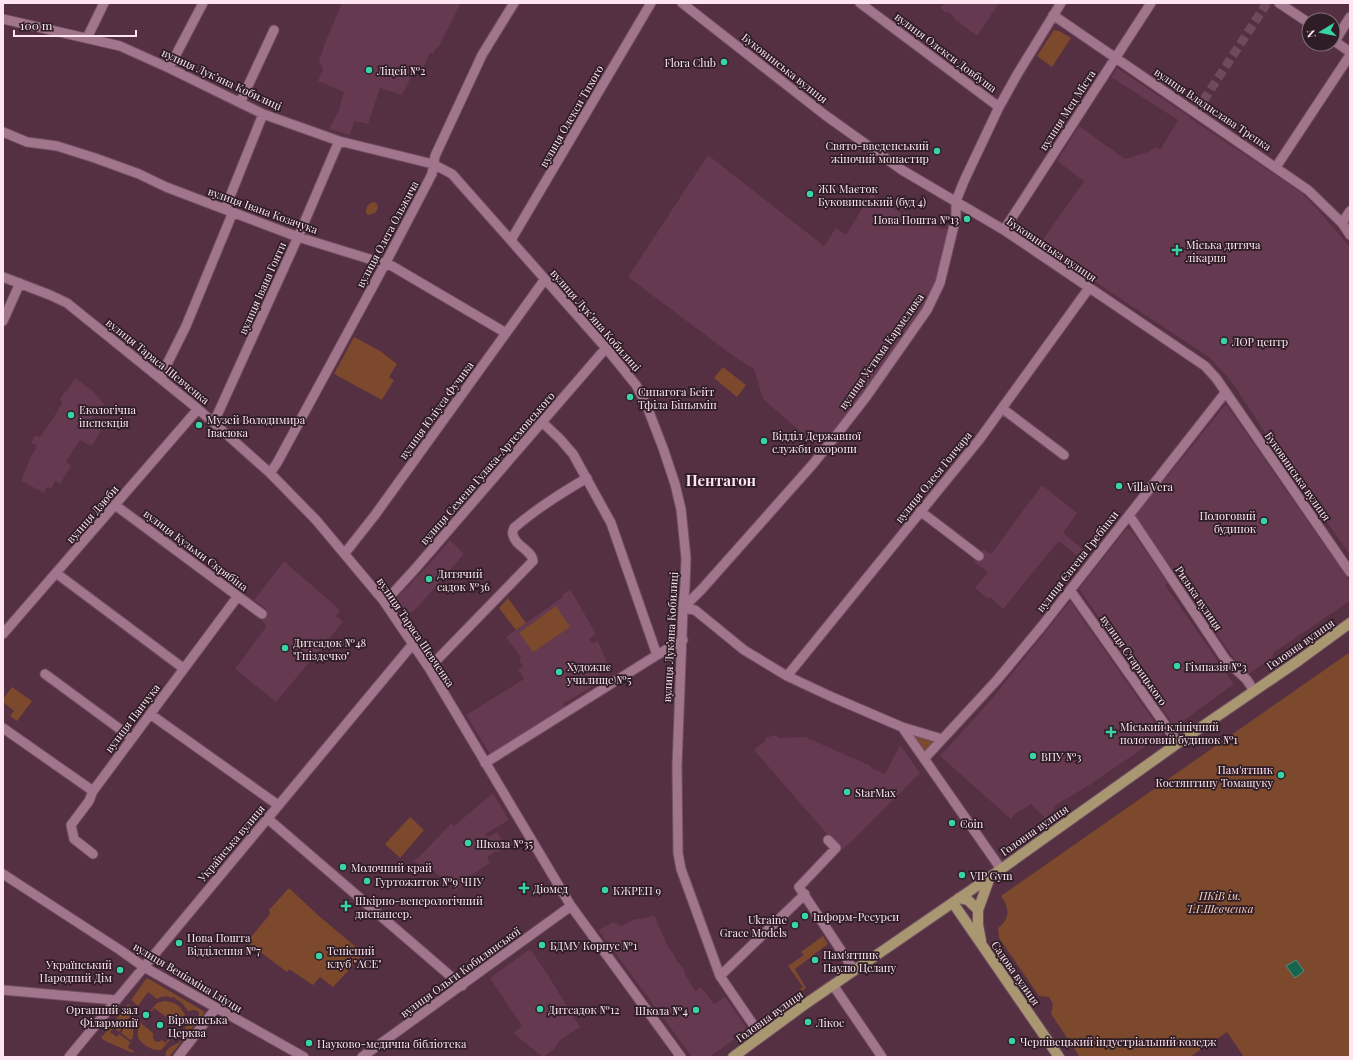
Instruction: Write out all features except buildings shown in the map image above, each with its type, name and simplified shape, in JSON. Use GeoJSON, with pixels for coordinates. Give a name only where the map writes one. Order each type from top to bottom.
{"type":"FeatureCollection","features":[{"type":"Feature","properties":{"kind":"main road","name":"Головна вулиця"},"geometry":{"type":"LineString","coordinates":[[733,1057],[854,970],[956,901],[1350,623]]}},
{"type":"Feature","properties":{"kind":"main road"},"geometry":{"type":"LineString","coordinates":[[983,947],[978,925],[978,910],[990,877]]}},
{"type":"Feature","properties":{"kind":"main road"},"geometry":{"type":"LineString","coordinates":[[956,901],[968,900],[978,910]]}},
{"type":"Feature","properties":{"kind":"main road","name":"Садова вулиця"},"geometry":{"type":"LineString","coordinates":[[956,901],[983,947],[1059,1057]]}},
{"type":"Feature","properties":{"kind":"street"},"geometry":{"type":"LineString","coordinates":[[87,38],[104,3]]}},
{"type":"Feature","properties":{"kind":"street"},"geometry":{"type":"LineString","coordinates":[[169,68],[203,3]]}},
{"type":"Feature","properties":{"kind":"street","name":"вулиця Олега Ольжича"},"geometry":{"type":"LineString","coordinates":[[270,473],[277,463],[385,264],[432,174],[435,156],[482,55],[514,3]]}},
{"type":"Feature","properties":{"kind":"street","name":"вулиця Олекси Тихого"},"geometry":{"type":"LineString","coordinates":[[511,240],[651,3]]}},
{"type":"Feature","properties":{"kind":"street","name":"Буковинська вулиця"},"geometry":{"type":"LineString","coordinates":[[682,3],[825,115],[902,170],[1004,230],[1205,366],[1216,378],[1350,572]]}},
{"type":"Feature","properties":{"kind":"street","name":"вулиця Олекси Довбуша"},"geometry":{"type":"LineString","coordinates":[[860,3],[1000,107]]}},
{"type":"Feature","properties":{"kind":"street","name":"вулиця Устима Кармелюка"},"geometry":{"type":"LineString","coordinates":[[683,608],[702,589],[813,464],[866,396],[927,310],[940,283],[956,217],[956,201],[964,181],[1018,73],[1061,3]]}},
{"type":"Feature","properties":{"kind":"street","name":"вулиця Мец Міста"},"geometry":{"type":"LineString","coordinates":[[1004,230],[1151,3]]}},
{"type":"Feature","properties":{"kind":"street"},"geometry":{"type":"LineString","coordinates":[[1279,3],[1301,18]]}},
{"type":"Feature","properties":{"kind":"street","name":"вулиця Владислава Трепка"},"geometry":{"type":"LineString","coordinates":[[1053,15],[1308,190],[1342,223],[1350,234]]}},
{"type":"Feature","properties":{"kind":"street"},"geometry":{"type":"LineString","coordinates":[[1341,30],[1350,17]]}},
{"type":"Feature","properties":{"kind":"street","name":"вулиця Лукʼяна Кобилиці"},"geometry":{"type":"LineString","coordinates":[[3,19],[120,46],[169,68],[262,114],[339,141],[433,164],[452,174],[606,348],[636,385],[646,404],[675,484],[681,509],[686,558],[677,766],[678,853],[681,869],[720,976],[761,1036]]}},
{"type":"Feature","properties":{"kind":"street"},"geometry":{"type":"LineString","coordinates":[[240,103],[274,30]]}},
{"type":"Feature","properties":{"kind":"street"},"geometry":{"type":"LineString","coordinates":[[1276,167],[1350,53],[1341,46]]}},
{"type":"Feature","properties":{"kind":"street"},"geometry":{"type":"LineString","coordinates":[[160,378],[186,326],[229,211],[262,114]]}},
{"type":"Feature","properties":{"kind":"street","name":"вулиця Івана Козачука"},"geometry":{"type":"LineString","coordinates":[[3,132],[27,142],[57,146],[95,158],[139,174],[166,187],[298,237],[392,266],[506,333]]}},
{"type":"Feature","properties":{"kind":"street","name":"вулиця Івана Гонти"},"geometry":{"type":"LineString","coordinates":[[214,422],[298,237],[339,141]]}},
{"type":"Feature","properties":{"kind":"street"},"geometry":{"type":"LineString","coordinates":[[1342,223],[1350,211]]}},
{"type":"Feature","properties":{"kind":"street","name":"вулиця Тараса Шевченка"},"geometry":{"type":"LineString","coordinates":[[3,277],[67,303],[160,378],[214,422],[270,473],[300,502],[345,553],[383,600],[428,668],[572,906],[681,1057]]}},
{"type":"Feature","properties":{"kind":"street","name":"вулиця Юліуса Фучика"},"geometry":{"type":"LineString","coordinates":[[345,553],[379,509],[545,279]]}},
{"type":"Feature","properties":{"kind":"street"},"geometry":{"type":"LineString","coordinates":[[3,321],[20,283]]}},
{"type":"Feature","properties":{"kind":"street","name":"вулиця Олеся Гончара"},"geometry":{"type":"LineString","coordinates":[[787,676],[979,440],[1003,409],[1089,288]]}},
{"type":"Feature","properties":{"kind":"street","name":"вулиця Семена Гулака-Артемовського"},"geometry":{"type":"LineString","coordinates":[[383,600],[393,593],[415,569],[606,348]]}},
{"type":"Feature","properties":{"kind":"street","name":"вулиця Євгена Гребінки"},"geometry":{"type":"LineString","coordinates":[[924,759],[997,680],[1042,626],[1226,393]]}},
{"type":"Feature","properties":{"kind":"street","name":"вулиця Дзюби"},"geometry":{"type":"LineString","coordinates":[[3,634],[198,409]]}},
{"type":"Feature","properties":{"kind":"street"},"geometry":{"type":"LineString","coordinates":[[1003,409],[1064,455]]}},
{"type":"Feature","properties":{"kind":"street"},"geometry":{"type":"LineString","coordinates":[[542,422],[573,454],[588,478],[611,523],[657,655]]}},
{"type":"Feature","properties":{"kind":"street"},"geometry":{"type":"LineString","coordinates":[[428,668],[533,561],[533,557],[513,535],[514,528],[534,511],[588,478]]}},
{"type":"Feature","properties":{"kind":"street","name":"вулиця Кузьми Скрябіна"},"geometry":{"type":"LineString","coordinates":[[115,505],[262,614]]}},
{"type":"Feature","properties":{"kind":"street"},"geometry":{"type":"LineString","coordinates":[[920,511],[979,556]]}},
{"type":"Feature","properties":{"kind":"street","name":"Ризька вулиця"},"geometry":{"type":"LineString","coordinates":[[1129,516],[1226,660],[1247,680],[1254,691]]}},
{"type":"Feature","properties":{"kind":"street"},"geometry":{"type":"LineString","coordinates":[[56,573],[183,668]]}},
{"type":"Feature","properties":{"kind":"street","name":"вулиця Старицького"},"geometry":{"type":"LineString","coordinates":[[1070,590],[1178,743]]}},
{"type":"Feature","properties":{"kind":"street","name":"вулиця Панчука"},"geometry":{"type":"LineString","coordinates":[[93,854],[74,839],[71,825],[89,801],[93,791],[238,596]]}},
{"type":"Feature","properties":{"kind":"street"},"geometry":{"type":"LineString","coordinates":[[683,608],[695,610],[744,650],[787,676],[902,727],[942,740]]}},
{"type":"Feature","properties":{"kind":"street"},"geometry":{"type":"LineString","coordinates":[[485,762],[683,640]]}},
{"type":"Feature","properties":{"kind":"street","name":"Українська вулиця"},"geometry":{"type":"LineString","coordinates":[[69,1057],[412,645]]}},
{"type":"Feature","properties":{"kind":"street"},"geometry":{"type":"LineString","coordinates":[[45,674],[132,738]]}},
{"type":"Feature","properties":{"kind":"street"},"geometry":{"type":"LineString","coordinates":[[150,714],[278,805]]}},
{"type":"Feature","properties":{"kind":"street"},"geometry":{"type":"LineString","coordinates":[[902,727],[1001,869]]}},
{"type":"Feature","properties":{"kind":"street"},"geometry":{"type":"LineString","coordinates":[[3,728],[93,791]]}},
{"type":"Feature","properties":{"kind":"street"},"geometry":{"type":"LineString","coordinates":[[267,818],[462,986]]}},
{"type":"Feature","properties":{"kind":"street"},"geometry":{"type":"LineString","coordinates":[[828,840],[836,848],[799,887],[854,970]]}},
{"type":"Feature","properties":{"kind":"street","name":"вулиця Веніаміна Іліуци"},"geometry":{"type":"LineString","coordinates":[[3,874],[144,967],[304,1057]]}},
{"type":"Feature","properties":{"kind":"street"},"geometry":{"type":"LineString","coordinates":[[720,976],[805,894]]}},
{"type":"Feature","properties":{"kind":"street","name":"вулиця Ольги Кобилянської"},"geometry":{"type":"LineString","coordinates":[[362,1057],[572,906]]}},
{"type":"Feature","properties":{"kind":"street"},"geometry":{"type":"LineString","coordinates":[[833,985],[882,1057]]}},
{"type":"Feature","properties":{"kind":"street"},"geometry":{"type":"LineString","coordinates":[[3,990],[115,1000]]}},
{"type":"Feature","properties":{"kind":"street"},"geometry":{"type":"LineString","coordinates":[[178,1057],[216,1008]]}},
{"type":"Feature","properties":{"kind":"shaded area","name":"Ліцей №2"},"geometry":{"type":"Polygon","coordinates":[[[342,3],[461,3],[439,46],[433,54],[430,53],[421,72],[415,69],[402,95],[380,88],[368,124],[354,121],[350,135],[329,129],[338,112],[344,92],[318,81],[323,70],[319,61],[342,3]]]}},
{"type":"Feature","properties":{"kind":"shaded area"},"geometry":{"type":"Polygon","coordinates":[[[945,3],[999,3],[977,36],[953,18],[954,16],[948,12],[946,13],[940,8],[945,3]]]}},
{"type":"Feature","properties":{"kind":"shaded area"},"geometry":{"type":"Polygon","coordinates":[[[1117,68],[1190,117],[1188,121],[1190,118],[1301,192],[1350,247],[1350,555],[1315,505],[1296,483],[1298,481],[1293,474],[1291,475],[1287,469],[1289,468],[1284,461],[1282,462],[1276,453],[1277,451],[1232,382],[1210,358],[1040,244],[1084,181],[1057,161],[1079,126],[1125,159],[1148,152],[1156,147],[1160,150],[1178,120],[1111,77],[1117,68]]]}},
{"type":"Feature","properties":{"kind":"shaded area"},"geometry":{"type":"Polygon","coordinates":[[[708,155],[824,246],[836,228],[846,235],[871,194],[902,214],[905,212],[938,227],[952,231],[939,283],[926,310],[823,451],[763,399],[754,369],[736,358],[628,277],[708,155]]]}},
{"type":"Feature","properties":{"kind":"shaded area"},"geometry":{"type":"Polygon","coordinates":[[[75,378],[93,391],[104,404],[90,421],[101,430],[92,446],[80,440],[66,462],[71,466],[60,484],[55,481],[51,489],[47,487],[44,493],[21,481],[37,446],[31,443],[35,435],[39,437],[41,436],[51,422],[62,403],[60,399],[75,378]]]}},
{"type":"Feature","properties":{"kind":"shaded area"},"geometry":{"type":"Polygon","coordinates":[[[1226,404],[1350,582],[1350,601],[1273,653],[1273,657],[1246,676],[1134,514],[1166,478],[1226,404]]]}},
{"type":"Feature","properties":{"kind":"shaded area"},"geometry":{"type":"Polygon","coordinates":[[[1042,485],[1077,513],[1063,533],[1085,551],[1080,558],[1060,542],[1057,543],[1003,609],[990,597],[988,599],[975,588],[988,572],[974,562],[983,549],[991,554],[1042,485]]]}},
{"type":"Feature","properties":{"kind":"shaded area"},"geometry":{"type":"Polygon","coordinates":[[[1127,528],[1133,533],[1168,583],[1165,585],[1234,684],[1175,727],[1079,589],[1127,528]]]}},
{"type":"Feature","properties":{"kind":"shaded area","name":"Дитячий садок №36"},"geometry":{"type":"Polygon","coordinates":[[[450,540],[464,554],[417,608],[406,616],[397,603],[397,598],[450,540]]]}},
{"type":"Feature","properties":{"kind":"shaded area","name":"Дитсадок №48 \"Гніздечко\""},"geometry":{"type":"Polygon","coordinates":[[[284,561],[340,610],[336,616],[343,622],[276,702],[235,669],[266,627],[260,617],[266,609],[254,600],[284,561]]]}},
{"type":"Feature","properties":{"kind":"shaded area","name":"Художнє училище №5"},"geometry":{"type":"Polygon","coordinates":[[[570,589],[596,634],[589,639],[592,643],[598,641],[607,664],[602,666],[601,662],[594,666],[603,680],[563,704],[565,708],[490,754],[466,715],[524,679],[518,669],[523,666],[519,660],[521,658],[506,637],[563,597],[562,595],[570,589]]]}},
{"type":"Feature","properties":{"kind":"shaded area"},"geometry":{"type":"Polygon","coordinates":[[[1070,601],[1163,734],[1154,745],[1149,744],[1091,784],[1056,805],[1052,812],[1045,818],[1031,804],[1015,814],[1011,819],[940,756],[990,701],[1070,601]]]}},
{"type":"Feature","properties":{"kind":"shaded area"},"geometry":{"type":"Polygon","coordinates":[[[775,735],[779,738],[805,737],[871,766],[871,768],[885,774],[900,745],[920,773],[849,844],[841,850],[754,750],[765,741],[765,738],[775,735]]]}},
{"type":"Feature","properties":{"kind":"shaded area","name":"Школа №35"},"geometry":{"type":"Polygon","coordinates":[[[493,793],[509,820],[485,834],[488,837],[497,832],[506,847],[487,857],[490,863],[465,879],[456,891],[433,870],[413,861],[419,857],[451,823],[454,826],[493,793]]]}},
{"type":"Feature","properties":{"kind":"shaded area","name":"Школа №4"},"geometry":{"type":"Polygon","coordinates":[[[654,915],[669,949],[685,971],[684,972],[695,991],[701,987],[714,1004],[725,997],[748,1030],[709,1057],[692,1057],[599,931],[613,922],[621,926],[636,919],[643,919],[654,915]]]}},
{"type":"Feature","properties":{"kind":"shaded area","name":"Дитсадок №12"},"geometry":{"type":"Polygon","coordinates":[[[530,949],[549,976],[580,1027],[560,1040],[554,1049],[543,1057],[513,1033],[522,1026],[490,978],[530,949]]]}},
{"type":"Feature","properties":{"kind":"shaded area"},"geometry":{"type":"Polygon","coordinates":[[[1296,960],[1304,971],[1295,978],[1286,966],[1296,960]]]}},
{"type":"Feature","properties":{"kind":"green space"},"geometry":{"type":"Polygon","coordinates":[[[1054,30],[1059,31],[1071,38],[1052,67],[1037,56],[1054,30]]]}},
{"type":"Feature","properties":{"kind":"green space"},"geometry":{"type":"Polygon","coordinates":[[[374,202],[377,204],[378,208],[375,213],[368,215],[366,213],[367,207],[370,203],[374,202]]]}},
{"type":"Feature","properties":{"kind":"green space"},"geometry":{"type":"Polygon","coordinates":[[[354,337],[380,351],[397,364],[389,377],[394,380],[382,400],[334,374],[354,337]]]}},
{"type":"Feature","properties":{"kind":"green space"},"geometry":{"type":"Polygon","coordinates":[[[723,367],[746,385],[737,397],[714,378],[723,367]]]}},
{"type":"Feature","properties":{"kind":"green space"},"geometry":{"type":"Polygon","coordinates":[[[508,598],[526,623],[516,630],[499,608],[508,598]]]}},
{"type":"Feature","properties":{"kind":"green space"},"geometry":{"type":"Polygon","coordinates":[[[556,606],[570,627],[533,652],[519,633],[556,606]]]}},
{"type":"Feature","properties":{"kind":"green space","name":"ПКіВ ім. Т.Г.Шевченка"},"geometry":{"type":"Polygon","coordinates":[[[1350,652],[1350,1057],[1244,1057],[1227,1032],[1190,1057],[1080,1057],[1051,1014],[1053,1004],[1049,997],[1039,996],[999,938],[998,928],[1007,917],[1006,905],[1001,896],[1350,652]]]}},
{"type":"Feature","properties":{"kind":"green space"},"geometry":{"type":"Polygon","coordinates":[[[12,687],[32,701],[17,721],[10,716],[14,711],[3,702],[3,699],[12,687]]]}},
{"type":"Feature","properties":{"kind":"green space"},"geometry":{"type":"Polygon","coordinates":[[[913,735],[931,740],[933,742],[929,748],[923,751],[913,735]]]}},
{"type":"Feature","properties":{"kind":"green space"},"geometry":{"type":"Polygon","coordinates":[[[410,817],[424,830],[400,858],[385,844],[410,817]]]}},
{"type":"Feature","properties":{"kind":"green space"},"geometry":{"type":"Polygon","coordinates":[[[289,888],[319,916],[364,954],[333,987],[320,977],[313,985],[289,969],[287,972],[247,942],[270,914],[269,910],[289,888]]]}},
{"type":"Feature","properties":{"kind":"green space"},"geometry":{"type":"Polygon","coordinates":[[[823,936],[828,944],[795,969],[806,988],[800,992],[799,990],[803,987],[788,966],[804,955],[801,952],[823,936]]]}},
{"type":"Feature","properties":{"kind":"green space"},"geometry":{"type":"Polygon","coordinates":[[[146,979],[149,979],[205,1012],[169,1057],[165,1055],[167,1050],[180,1042],[189,1018],[197,1018],[199,1012],[195,1010],[188,1011],[182,1003],[173,997],[161,997],[157,999],[148,992],[138,1006],[131,1000],[146,979]]]}},
{"type":"Feature","properties":{"kind":"green space"},"geometry":{"type":"Polygon","coordinates":[[[164,1001],[177,1005],[185,1015],[182,1024],[176,1031],[175,1030],[178,1026],[175,1023],[175,1019],[170,1015],[166,1017],[154,1008],[150,1011],[157,1003],[164,1001]]]}},
{"type":"Feature","properties":{"kind":"green space"},"geometry":{"type":"Polygon","coordinates":[[[128,1004],[135,1010],[119,1032],[114,1028],[110,1032],[117,1037],[119,1034],[130,1042],[128,1048],[134,1051],[133,1053],[101,1038],[128,1004]]]}},
{"type":"Feature","properties":{"kind":"green space"},"geometry":{"type":"Polygon","coordinates":[[[144,1019],[142,1024],[153,1033],[153,1038],[155,1041],[159,1042],[162,1040],[166,1043],[168,1039],[170,1040],[161,1050],[154,1050],[148,1047],[138,1038],[138,1029],[144,1019]]]}},
{"type":"Feature","properties":{"kind":"green space"},"geometry":{"type":"Polygon","coordinates":[[[125,1026],[133,1028],[133,1037],[130,1040],[121,1033],[125,1026]]]}},
{"type":"Feature","properties":{"kind":"tunnel"},"geometry":{"type":"LineString","coordinates":[[1196,112],[1267,3]]}},
{"type":"Feature","properties":{"kind":"place","name":"Flora Club"},"geometry":{"type":"Point","coordinates":[724,62]}},
{"type":"Feature","properties":{"kind":"place","name":"Ліцей №2"},"geometry":{"type":"Point","coordinates":[369,70]}},
{"type":"Feature","properties":{"kind":"place","name":"Свято-введенський жіночий монастир"},"geometry":{"type":"Point","coordinates":[937,151]}},
{"type":"Feature","properties":{"kind":"place","name":"ЖК Маєток Буковинський (буд 4)"},"geometry":{"type":"Point","coordinates":[810,194]}},
{"type":"Feature","properties":{"kind":"place","name":"Нова Пошта №13"},"geometry":{"type":"Point","coordinates":[967,219]}},
{"type":"Feature","properties":{"kind":"place","name":"Міська дитяча лікарня"},"geometry":{"type":"Point","coordinates":[1177,250]}},
{"type":"Feature","properties":{"kind":"place","name":"ЛОР центр"},"geometry":{"type":"Point","coordinates":[1224,341]}},
{"type":"Feature","properties":{"kind":"place","name":"Синагога Бейт Тфіла Біньямін"},"geometry":{"type":"Point","coordinates":[630,397]}},
{"type":"Feature","properties":{"kind":"place","name":"Екологічна інспекція"},"geometry":{"type":"Point","coordinates":[71,415]}},
{"type":"Feature","properties":{"kind":"place","name":"Музей Володимира Івасюка"},"geometry":{"type":"Point","coordinates":[199,425]}},
{"type":"Feature","properties":{"kind":"place","name":"Відділ Державної служби охорони"},"geometry":{"type":"Point","coordinates":[764,441]}},
{"type":"Feature","properties":{"kind":"place","name":"Villa Vera"},"geometry":{"type":"Point","coordinates":[1119,486]}},
{"type":"Feature","properties":{"kind":"place","name":"Пологовий будинок"},"geometry":{"type":"Point","coordinates":[1264,521]}},
{"type":"Feature","properties":{"kind":"place","name":"Дитячий садок №36"},"geometry":{"type":"Point","coordinates":[429,579]}},
{"type":"Feature","properties":{"kind":"place","name":"Дитсадок №48 \"Гніздечко\""},"geometry":{"type":"Point","coordinates":[285,648]}},
{"type":"Feature","properties":{"kind":"place","name":"Гімназія №3"},"geometry":{"type":"Point","coordinates":[1177,666]}},
{"type":"Feature","properties":{"kind":"place","name":"Художнє училище №5"},"geometry":{"type":"Point","coordinates":[559,672]}},
{"type":"Feature","properties":{"kind":"place","name":"Міський клінічний пологовий будинок №1"},"geometry":{"type":"Point","coordinates":[1111,732]}},
{"type":"Feature","properties":{"kind":"place","name":"ВПУ №3"},"geometry":{"type":"Point","coordinates":[1033,756]}},
{"type":"Feature","properties":{"kind":"place","name":"Пам'ятник Костянтину Томащуку"},"geometry":{"type":"Point","coordinates":[1281,775]}},
{"type":"Feature","properties":{"kind":"place","name":"StarMax"},"geometry":{"type":"Point","coordinates":[847,792]}},
{"type":"Feature","properties":{"kind":"place","name":"Coin"},"geometry":{"type":"Point","coordinates":[952,823]}},
{"type":"Feature","properties":{"kind":"place","name":"Школа №35"},"geometry":{"type":"Point","coordinates":[468,843]}},
{"type":"Feature","properties":{"kind":"place","name":"Молочний край"},"geometry":{"type":"Point","coordinates":[343,867]}},
{"type":"Feature","properties":{"kind":"place","name":"VIP Gym"},"geometry":{"type":"Point","coordinates":[962,875]}},
{"type":"Feature","properties":{"kind":"place","name":"Гуртожиток №9 ЧНУ"},"geometry":{"type":"Point","coordinates":[367,881]}},
{"type":"Feature","properties":{"kind":"place","name":"Діомед"},"geometry":{"type":"Point","coordinates":[524,888]}},
{"type":"Feature","properties":{"kind":"place","name":"КЖРЕП 9"},"geometry":{"type":"Point","coordinates":[605,890]}},
{"type":"Feature","properties":{"kind":"place","name":"Шкірно-венерологічний диспансер."},"geometry":{"type":"Point","coordinates":[346,906]}},
{"type":"Feature","properties":{"kind":"place","name":"Інформ-Ресурси"},"geometry":{"type":"Point","coordinates":[805,916]}},
{"type":"Feature","properties":{"kind":"place","name":"Ukraine Grace Models"},"geometry":{"type":"Point","coordinates":[795,925]}},
{"type":"Feature","properties":{"kind":"place","name":"Нова Пошта Відділення №7"},"geometry":{"type":"Point","coordinates":[179,943]}},
{"type":"Feature","properties":{"kind":"place","name":"БДМУ Корпус №1"},"geometry":{"type":"Point","coordinates":[542,945]}},
{"type":"Feature","properties":{"kind":"place","name":"Тенісний клуб \"ACE\""},"geometry":{"type":"Point","coordinates":[319,956]}},
{"type":"Feature","properties":{"kind":"place","name":"Пам'ятник Паулю Целану"},"geometry":{"type":"Point","coordinates":[815,960]}},
{"type":"Feature","properties":{"kind":"place","name":"Український Народний Дім"},"geometry":{"type":"Point","coordinates":[120,970]}},
{"type":"Feature","properties":{"kind":"place","name":"Дитсадок №12"},"geometry":{"type":"Point","coordinates":[540,1009]}},
{"type":"Feature","properties":{"kind":"place","name":"Школа №4"},"geometry":{"type":"Point","coordinates":[696,1010]}},
{"type":"Feature","properties":{"kind":"place","name":"Органний зал Філармонії"},"geometry":{"type":"Point","coordinates":[146,1015]}},
{"type":"Feature","properties":{"kind":"place","name":"Лікос"},"geometry":{"type":"Point","coordinates":[808,1022]}},
{"type":"Feature","properties":{"kind":"place","name":"Вірменська Церква"},"geometry":{"type":"Point","coordinates":[160,1025]}},
{"type":"Feature","properties":{"kind":"place","name":"Чернівецький індустріальний коледж"},"geometry":{"type":"Point","coordinates":[1012,1041]}},
{"type":"Feature","properties":{"kind":"place","name":"Науково-медична бібліотека"},"geometry":{"type":"Point","coordinates":[309,1043]}},
{"type":"Feature","properties":{"kind":"district","name":"Пентагон"},"geometry":{"type":"Point","coordinates":[721,480]}}]}
